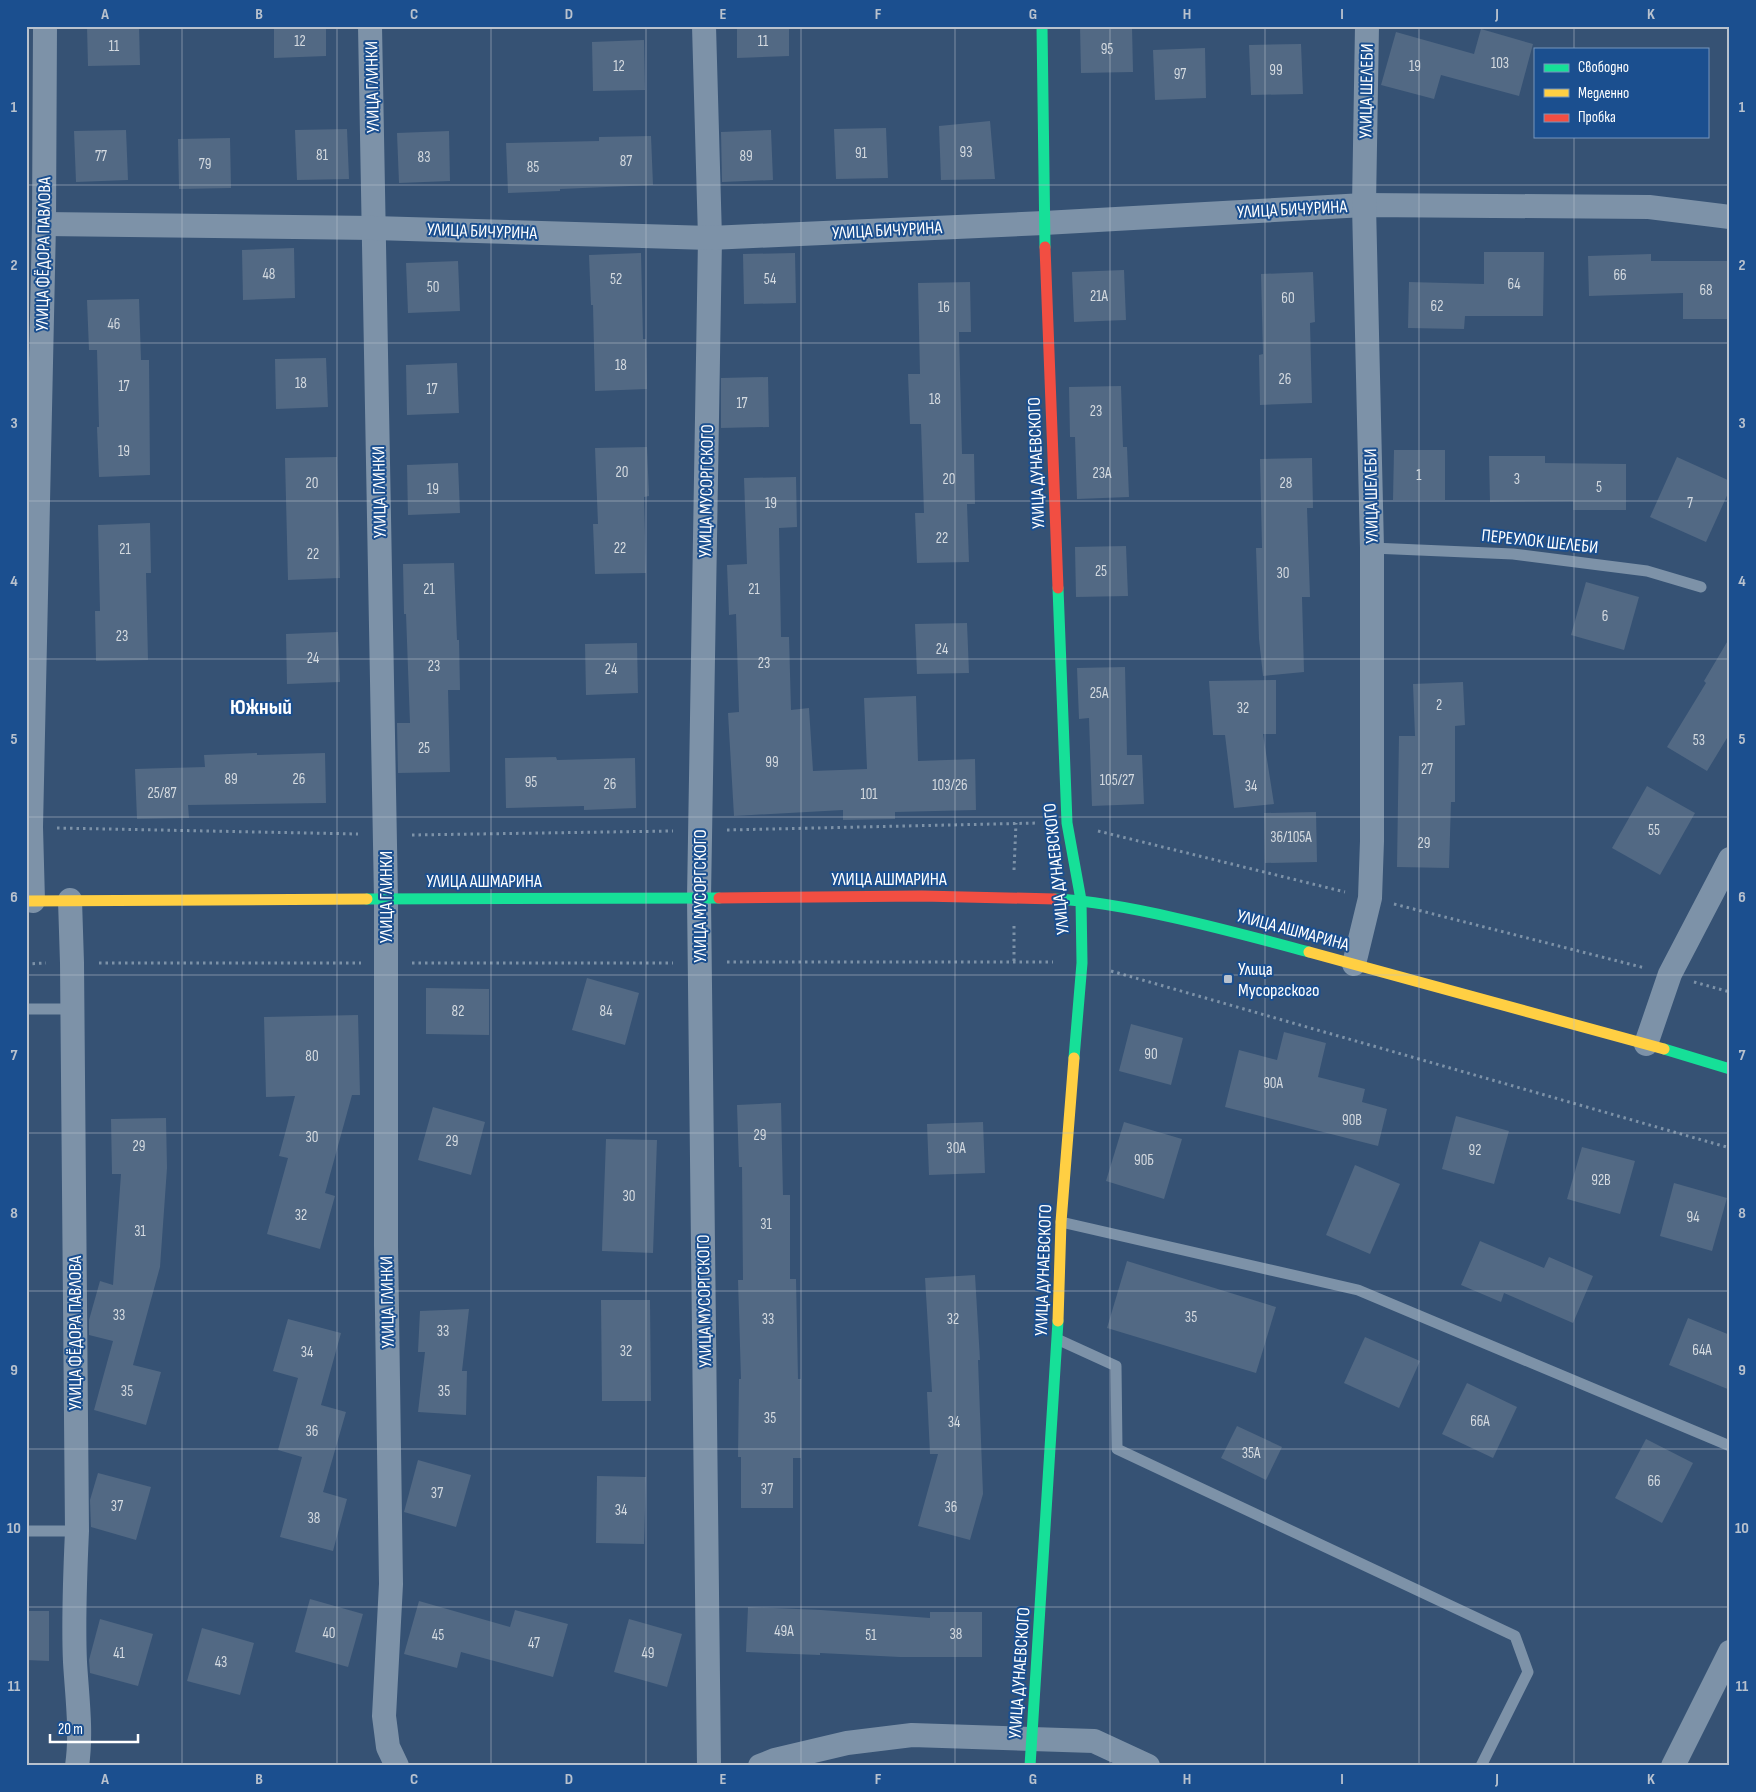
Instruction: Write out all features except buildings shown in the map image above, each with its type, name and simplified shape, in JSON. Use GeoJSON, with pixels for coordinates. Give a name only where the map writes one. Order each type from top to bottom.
{"type":"FeatureCollection","features":[{"type":"Feature","properties":{"kind":"street","name":"УЛИЦА ФЁДОРА ПАВЛОВА"},"geometry":{"type":"LineString","coordinates":[[29,901],[44,224],[45,26]]}},
{"type":"Feature","properties":{"kind":"street","name":"УЛИЦА ГЛИНКИ"},"geometry":{"type":"LineString","coordinates":[[370,26],[386,899],[386,1246],[391,1584],[384,1716],[388,1747],[397,1766]]}},
{"type":"Feature","properties":{"kind":"street","name":"УЛИЦА МУСОРГСКОГО"},"geometry":{"type":"LineString","coordinates":[[704,26],[710,238],[698,898],[709,1766]]}},
{"type":"Feature","properties":{"kind":"street","name":"УЛИЦА ДУНАЕВСКОГО"},"geometry":{"type":"LineString","coordinates":[[1030,1766],[1058,1340],[1061,1222],[1082,962],[1081,900],[1066,823],[1044,223],[1042,26]]}},
{"type":"Feature","properties":{"kind":"street","name":"УЛИЦА ШЕЛЕБИ"},"geometry":{"type":"LineString","coordinates":[[1354,964],[1370,898],[1372,841],[1372,548],[1364,205],[1367,26]]}},
{"type":"Feature","properties":{"kind":"street","name":"УЛИЦА БИЧУРИНА"},"geometry":{"type":"LineString","coordinates":[[44,224],[374,228],[710,238],[1044,223],[1364,205],[1648,207],[1730,217]]}},
{"type":"Feature","properties":{"kind":"street"},"geometry":{"type":"LineString","coordinates":[[1646,1044],[1670,974],[1730,859]]}},
{"type":"Feature","properties":{"kind":"street","name":"УЛИЦА АШМАРИНА"},"geometry":{"type":"LineString","coordinates":[[29,901],[922,896],[1081,900],[1223,929],[1646,1044],[1730,1069]]}},
{"type":"Feature","properties":{"kind":"street","name":"УЛИЦА ФЁДОРА ПАВЛОВА"},"geometry":{"type":"LineString","coordinates":[[70,900],[73,1009],[77,1531],[74,1592],[75,1661],[80,1748],[77,1766]]}},
{"type":"Feature","properties":{"kind":"street"},"geometry":{"type":"LineString","coordinates":[[1673,1766],[1730,1652]]}},
{"type":"Feature","properties":{"kind":"street"},"geometry":{"type":"LineString","coordinates":[[760,1766],[775,1760],[847,1743],[912,1736],[1094,1741],[1148,1766]]}},
{"type":"Feature","properties":{"kind":"lane","name":"ПЕРЕУЛОК ШЕЛЕБИ"},"geometry":{"type":"LineString","coordinates":[[1372,548],[1513,554],[1647,571],[1701,587]]}},
{"type":"Feature","properties":{"kind":"lane"},"geometry":{"type":"LineString","coordinates":[[26,1009],[73,1009]]}},
{"type":"Feature","properties":{"kind":"lane"},"geometry":{"type":"LineString","coordinates":[[1061,1222],[1358,1290],[1730,1446]]}},
{"type":"Feature","properties":{"kind":"lane"},"geometry":{"type":"LineString","coordinates":[[1058,1340],[1116,1366],[1117,1450],[1515,1636],[1528,1672],[1482,1766]]}},
{"type":"Feature","properties":{"kind":"lane"},"geometry":{"type":"LineString","coordinates":[[26,1531],[77,1531]]}},
{"type":"Feature","properties":{"kind":"path"},"geometry":{"type":"LineString","coordinates":[[31,827],[385,835],[700,831],[1066,823],[1670,974],[1730,992]]}},
{"type":"Feature","properties":{"kind":"path"},"geometry":{"type":"LineString","coordinates":[[26,964],[1082,962],[1730,1148]]}},
{"type":"Feature","properties":{"kind":"traffic: fast"},"geometry":{"type":"LineString","coordinates":[[1042,26],[1045,247]]}},
{"type":"Feature","properties":{"kind":"traffic: fast"},"geometry":{"type":"LineString","coordinates":[[1058,588],[1067,823],[1081,900],[1082,963],[1074,1058]]}},
{"type":"Feature","properties":{"kind":"traffic: fast"},"geometry":{"type":"LineString","coordinates":[[367,899],[719,898]]}},
{"type":"Feature","properties":{"kind":"traffic: fast"},"geometry":{"type":"LineString","coordinates":[[1055,899],[1145,912],[1209,926],[1309,952]]}},
{"type":"Feature","properties":{"kind":"traffic: fast"},"geometry":{"type":"LineString","coordinates":[[1664,1049],[1730,1069]]}},
{"type":"Feature","properties":{"kind":"traffic: fast"},"geometry":{"type":"LineString","coordinates":[[1030,1766],[1058,1321]]}},
{"type":"Feature","properties":{"kind":"traffic: slow"},"geometry":{"type":"LineString","coordinates":[[26,901],[367,899]]}},
{"type":"Feature","properties":{"kind":"traffic: slow"},"geometry":{"type":"LineString","coordinates":[[1309,952],[1664,1049]]}},
{"type":"Feature","properties":{"kind":"traffic: slow"},"geometry":{"type":"LineString","coordinates":[[1058,1321],[1061,1222],[1074,1058]]}},
{"type":"Feature","properties":{"kind":"traffic: jam"},"geometry":{"type":"LineString","coordinates":[[1045,247],[1058,588]]}},
{"type":"Feature","properties":{"kind":"traffic: jam"},"geometry":{"type":"LineString","coordinates":[[719,898],[922,896],[1055,899]]}},
{"type":"Feature","properties":{"kind":"place","name":"Улица Мусоргского"},"geometry":{"type":"Point","coordinates":[1228,979]}},
{"type":"Feature","properties":{"kind":"district","name":"Южный"},"geometry":{"type":"Point","coordinates":[261,706]}}]}
